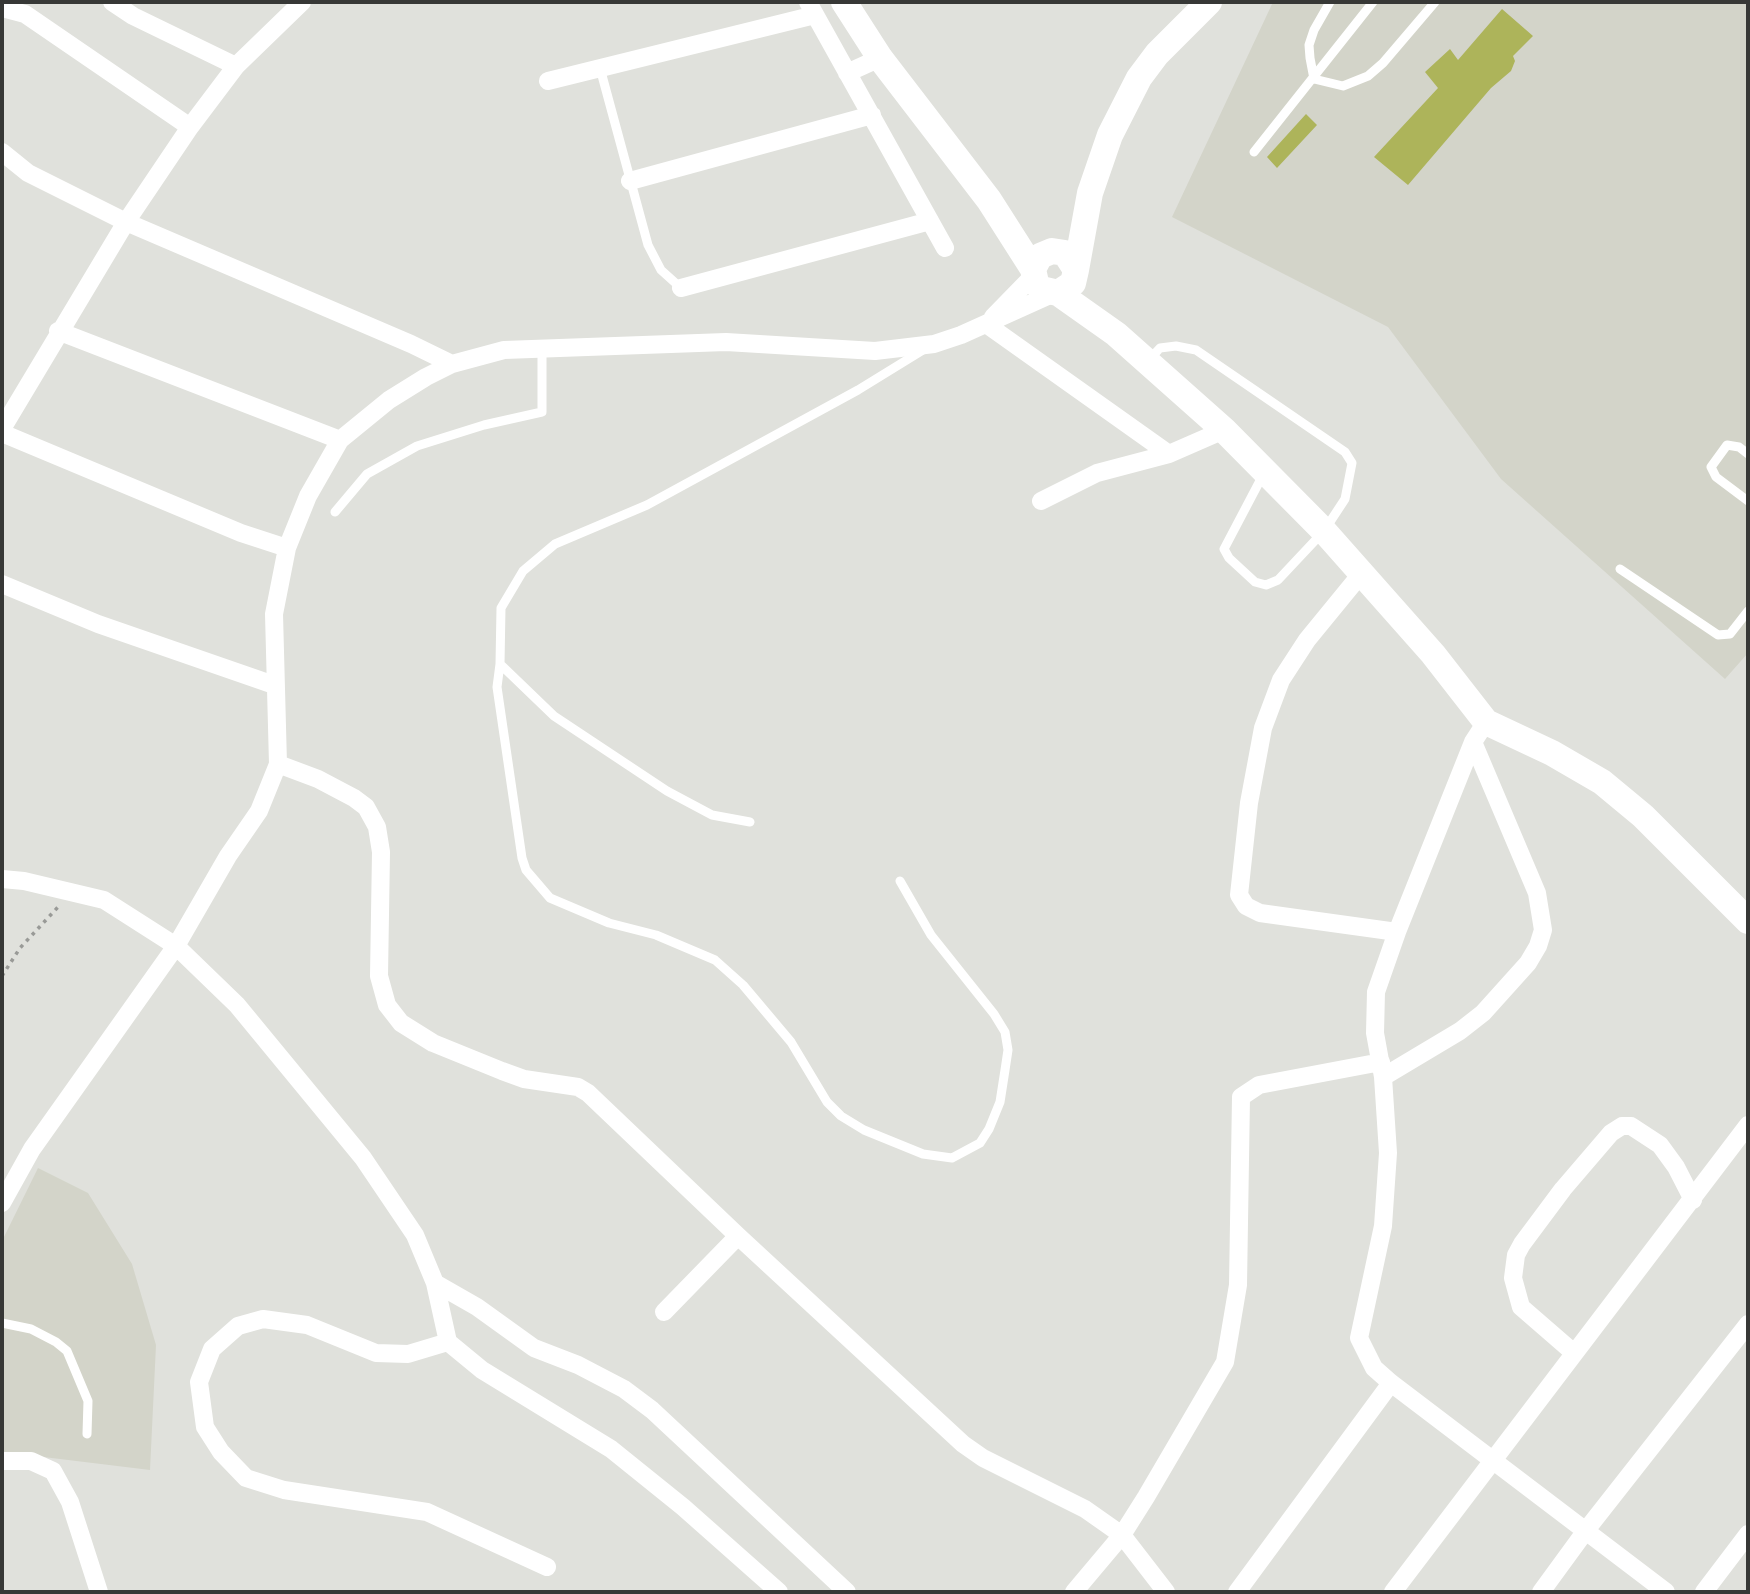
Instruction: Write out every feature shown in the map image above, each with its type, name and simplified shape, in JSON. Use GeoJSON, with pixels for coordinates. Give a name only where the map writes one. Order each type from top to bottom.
{"type":"FeatureCollection","features":[{"type":"Feature","properties":{"kind":"street"},"geometry":{"type":"LineString","coordinates":[[112,2],[133,16],[236,66]]}},
{"type":"Feature","properties":{"kind":"street"},"geometry":{"type":"LineString","coordinates":[[287,548],[241,533],[2,431],[58,331],[126,222],[190,127],[236,66],[300,2]]}},
{"type":"Feature","properties":{"kind":"street"},"geometry":{"type":"LineString","coordinates":[[844,2],[880,58],[989,200],[1053,273],[1265,471],[1324,531],[1433,654],[1479,732],[1537,893],[1542,916],[1541,938],[1528,963],[1483,1013],[1460,1031],[1382,1070],[1259,1085],[1241,1097],[1238,1285],[1225,1362],[1207,1398],[1122,1535],[1074,1592]]}},
{"type":"Feature","properties":{"kind":"street"},"geometry":{"type":"LineString","coordinates":[[2,1203],[32,1149],[176,946],[228,856],[259,811],[278,764],[274,614],[287,548],[308,496],[340,440],[389,400],[452,364],[504,351],[726,342],[875,351],[934,344],[986,324],[1053,273],[1090,193],[1110,135],[1139,78],[1157,54],[1209,2]]}},
{"type":"Feature","properties":{"kind":"street"},"geometry":{"type":"LineString","coordinates":[[2,8],[25,14],[190,127]]}},
{"type":"Feature","properties":{"kind":"street"},"geometry":{"type":"LineString","coordinates":[[548,81],[812,9],[945,248]]}},
{"type":"Feature","properties":{"kind":"street"},"geometry":{"type":"LineString","coordinates":[[847,73],[880,58]]}},
{"type":"Feature","properties":{"kind":"street"},"geometry":{"type":"LineString","coordinates":[[629,181],[872,116]]}},
{"type":"Feature","properties":{"kind":"street"},"geometry":{"type":"LineString","coordinates":[[2,152],[28,173],[126,222],[452,364]]}},
{"type":"Feature","properties":{"kind":"street"},"geometry":{"type":"LineString","coordinates":[[681,289],[930,221]]}},
{"type":"Feature","properties":{"kind":"street"},"geometry":{"type":"LineString","coordinates":[[986,324],[1053,273]]}},
{"type":"Feature","properties":{"kind":"street"},"geometry":{"type":"LineString","coordinates":[[986,324],[1169,454]]}},
{"type":"Feature","properties":{"kind":"street"},"geometry":{"type":"LineString","coordinates":[[58,331],[340,440]]}},
{"type":"Feature","properties":{"kind":"street"},"geometry":{"type":"LineString","coordinates":[[1041,501],[1097,473],[1169,454],[1224,430]]}},
{"type":"Feature","properties":{"kind":"street"},"geometry":{"type":"LineString","coordinates":[[1361,574],[1307,640],[1277,692],[1263,728],[1255,764],[1239,895],[1246,906],[1260,913],[1396,932]]}},
{"type":"Feature","properties":{"kind":"street"},"geometry":{"type":"LineString","coordinates":[[2,584],[98,624],[274,685]]}},
{"type":"Feature","properties":{"kind":"street"},"geometry":{"type":"LineString","coordinates":[[1479,732],[1552,753],[1602,782],[1643,816],[1748,921]]}},
{"type":"Feature","properties":{"kind":"street"},"geometry":{"type":"LineString","coordinates":[[1479,732],[1396,932],[1376,992],[1375,1032],[1382,1070],[1388,1153],[1382,1226],[1359,1338],[1374,1368],[1391,1383],[1587,1529],[1666,1592]]}},
{"type":"Feature","properties":{"kind":"street"},"geometry":{"type":"LineString","coordinates":[[278,764],[318,779],[354,798],[366,807],[377,827],[382,852],[379,976],[387,1005],[401,1023],[433,1043],[502,1071],[524,1079],[578,1087],[588,1093],[963,1444],[983,1458],[1085,1509],[1122,1535],[1166,1592]]}},
{"type":"Feature","properties":{"kind":"street"},"geometry":{"type":"LineString","coordinates":[[2,879],[73,891],[104,900],[176,946],[237,1005],[363,1158],[415,1235],[435,1283],[448,1342],[482,1370],[611,1449],[683,1507],[779,1592]]}},
{"type":"Feature","properties":{"kind":"street"},"geometry":{"type":"LineString","coordinates":[[1393,1592],[1491,1459],[1693,1200],[1748,1125]]}},
{"type":"Feature","properties":{"kind":"street"},"geometry":{"type":"LineString","coordinates":[[1574,1353],[1521,1307],[1513,1278],[1516,1255],[1522,1244],[1563,1189],[1611,1133],[1622,1126],[1631,1126],[1660,1145],[1676,1167],[1693,1200]]}},
{"type":"Feature","properties":{"kind":"street"},"geometry":{"type":"LineString","coordinates":[[664,1312],[738,1236]]}},
{"type":"Feature","properties":{"kind":"street"},"geometry":{"type":"LineString","coordinates":[[435,1283],[477,1307],[534,1348],[578,1365],[624,1389],[846,1592]]}},
{"type":"Feature","properties":{"kind":"street"},"geometry":{"type":"LineString","coordinates":[[448,1342],[408,1354],[376,1353],[307,1325],[263,1319],[238,1326],[212,1349],[199,1382],[205,1427],[221,1452],[246,1478],[284,1490],[427,1512],[547,1567]]}},
{"type":"Feature","properties":{"kind":"street"},"geometry":{"type":"LineString","coordinates":[[1541,1592],[1587,1529],[1748,1324]]}},
{"type":"Feature","properties":{"kind":"street"},"geometry":{"type":"LineString","coordinates":[[1237,1592],[1391,1383]]}},
{"type":"Feature","properties":{"kind":"street"},"geometry":{"type":"LineString","coordinates":[[2,1461],[31,1461],[53,1471],[70,1502],[99,1592]]}},
{"type":"Feature","properties":{"kind":"street"},"geometry":{"type":"LineString","coordinates":[[1704,1592],[1748,1534]]}},
{"type":"Feature","properties":{"kind":"lane"},"geometry":{"type":"LineString","coordinates":[[1314,79],[1309,45],[1330,2]]}},
{"type":"Feature","properties":{"kind":"lane"},"geometry":{"type":"LineString","coordinates":[[1254,152],[1373,2]]}},
{"type":"Feature","properties":{"kind":"lane"},"geometry":{"type":"LineString","coordinates":[[1314,79],[1343,86],[1368,76],[1383,63],[1435,2]]}},
{"type":"Feature","properties":{"kind":"lane"},"geometry":{"type":"LineString","coordinates":[[600,68],[648,245],[661,270],[681,289]]}},
{"type":"Feature","properties":{"kind":"lane"},"geometry":{"type":"LineString","coordinates":[[900,881],[931,935],[994,1014],[1005,1032],[1008,1050],[1000,1102],[989,1129],[980,1143],[952,1158],[923,1154],[864,1130],[841,1116],[827,1102],[791,1042],[743,985],[715,960],[656,935],[608,923],[550,898],[526,870],[497,687],[501,608],[523,571],[555,544],[647,505],[858,390],[934,344]]}},
{"type":"Feature","properties":{"kind":"lane"},"geometry":{"type":"LineString","coordinates":[[1147,362],[1160,348],[1177,346],[1196,350],[1345,452],[1352,463],[1351,482],[1345,499],[1324,531],[1278,580],[1266,585],[1255,582],[1229,558],[1224,549],[1265,471]]}},
{"type":"Feature","properties":{"kind":"lane"},"geometry":{"type":"LineString","coordinates":[[335,512],[367,474],[417,446],[484,425],[542,412],[542,348]]}},
{"type":"Feature","properties":{"kind":"lane"},"geometry":{"type":"LineString","coordinates":[[1748,454],[1739,447],[1727,445],[1711,467],[1716,477],[1748,501]]}},
{"type":"Feature","properties":{"kind":"lane"},"geometry":{"type":"LineString","coordinates":[[1620,569],[1718,635],[1730,634],[1748,611]]}},
{"type":"Feature","properties":{"kind":"lane"},"geometry":{"type":"LineString","coordinates":[[500,664],[554,716],[667,792],[712,815],[750,822]]}},
{"type":"Feature","properties":{"kind":"lane"},"geometry":{"type":"LineString","coordinates":[[2,1323],[31,1329],[67,1351],[88,1401],[87,1434]]}},
{"type":"Feature","properties":{"kind":"path"},"geometry":{"type":"LineString","coordinates":[[2,976],[20,948],[73,891]]}},
{"type":"Feature","properties":{"kind":"shaded area"},"geometry":{"type":"Polygon","coordinates":[[[1273,2],[1748,2],[1748,653],[1725,679],[1501,479],[1388,327],[1172,217],[1273,2]]]}},
{"type":"Feature","properties":{"kind":"shaded area"},"geometry":{"type":"Polygon","coordinates":[[[38,1168],[88,1193],[132,1264],[156,1345],[150,1470],[19,1454],[2,1457],[2,1241],[38,1168]]]}},
{"type":"Feature","properties":{"kind":"building"},"geometry":{"type":"Polygon","coordinates":[[[1502,9],[1533,36],[1513,56],[1515,61],[1511,71],[1491,88],[1408,185],[1374,157],[1438,88],[1425,72],[1450,49],[1458,60],[1502,9]]]}},
{"type":"Feature","properties":{"kind":"building"},"geometry":{"type":"Polygon","coordinates":[[[1306,114],[1317,125],[1277,168],[1267,157],[1306,114]]]}}]}
